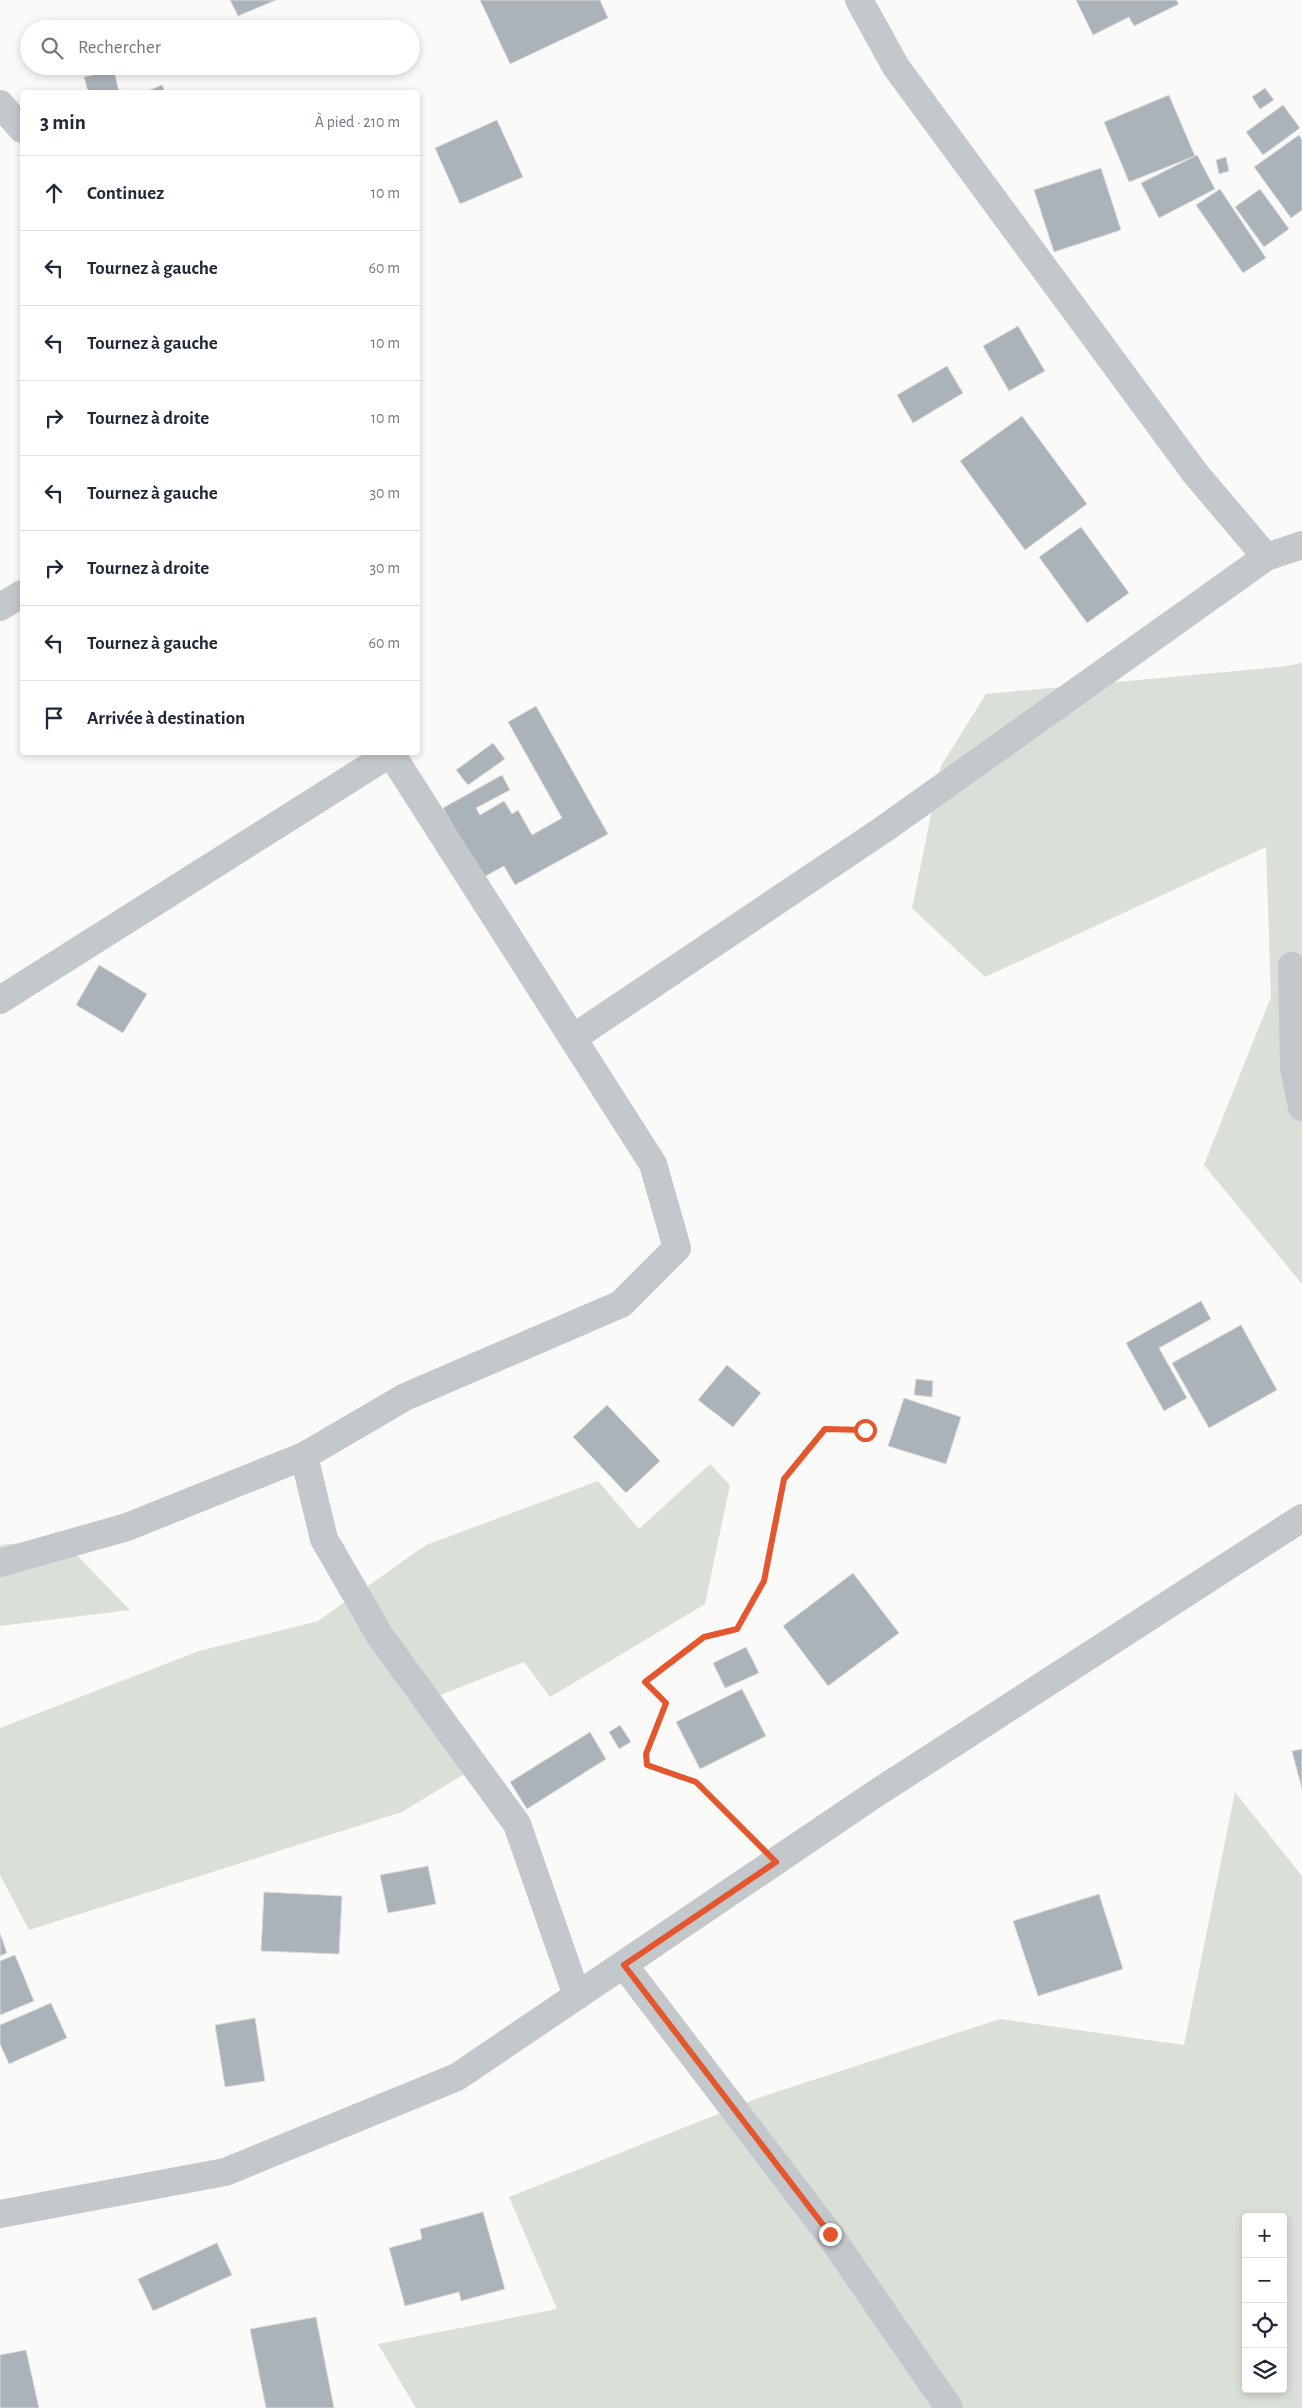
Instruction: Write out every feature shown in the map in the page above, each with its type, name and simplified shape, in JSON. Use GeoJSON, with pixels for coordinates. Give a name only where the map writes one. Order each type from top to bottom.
{"type":"FeatureCollection","features":[{"type":"Feature","properties":{"kind":"street"},"geometry":{"type":"LineString","coordinates":[[859,0],[896,67],[1195,473],[1266,557]]}},
{"type":"Feature","properties":{"kind":"street"},"geometry":{"type":"LineString","coordinates":[[0,104],[20,127]]}},
{"type":"Feature","properties":{"kind":"street"},"geometry":{"type":"LineString","coordinates":[[573,1038],[884,829],[1266,557],[1302,545]]}},
{"type":"Feature","properties":{"kind":"street"},"geometry":{"type":"LineString","coordinates":[[0,607],[20,595]]}},
{"type":"Feature","properties":{"kind":"street"},"geometry":{"type":"LineString","coordinates":[[0,1000],[388,755]]}},
{"type":"Feature","properties":{"kind":"street"},"geometry":{"type":"LineString","coordinates":[[0,1563],[127,1526],[304,1456],[404,1397],[621,1304],[677,1248],[653,1164],[392,755]]}},
{"type":"Feature","properties":{"kind":"street"},"geometry":{"type":"LineString","coordinates":[[1292,966],[1294,1068],[1302,1107]]}},
{"type":"Feature","properties":{"kind":"street"},"geometry":{"type":"LineString","coordinates":[[304,1456],[324,1539],[380,1636],[517,1824],[577,1996]]}},
{"type":"Feature","properties":{"kind":"street"},"geometry":{"type":"LineString","coordinates":[[0,2214],[225,2172],[457,2078],[872,1796],[1302,1518]]}},
{"type":"Feature","properties":{"kind":"street"},"geometry":{"type":"LineString","coordinates":[[624,1965],[830,2234],[949,2408]]}},
{"type":"Feature","properties":{"kind":"path"},"geometry":{"type":"LineString","coordinates":[[776,1862],[696,1782],[647,1765],[646,1754],[666,1703],[645,1682],[704,1637],[737,1629],[764,1581],[784,1479],[825,1429],[865,1430]]}},
{"type":"Feature","properties":{"kind":"shaded area"},"geometry":{"type":"Polygon","coordinates":[[[1302,663],[1302,1284],[1204,1165],[1271,997],[1266,847],[985,977],[912,908],[941,766],[986,694],[1279,667],[1302,663]]]}},
{"type":"Feature","properties":{"kind":"shaded area"},"geometry":{"type":"Polygon","coordinates":[[[710,1464],[730,1485],[705,1604],[550,1697],[524,1662],[433,1698],[466,1773],[402,1812],[29,1930],[0,1875],[0,1728],[199,1651],[318,1621],[426,1545],[598,1481],[639,1529],[710,1464]]]}},
{"type":"Feature","properties":{"kind":"shaded area"},"geometry":{"type":"Polygon","coordinates":[[[61,1539],[130,1610],[0,1626],[0,1545],[61,1539]]]}},
{"type":"Feature","properties":{"kind":"shaded area"},"geometry":{"type":"Polygon","coordinates":[[[1235,1792],[1302,1876],[1302,2408],[416,2408],[378,2344],[557,2309],[509,2197],[761,2097],[1000,2019],[1184,2045],[1235,1792]]]}},
{"type":"Feature","properties":{"kind":"building"},"geometry":{"type":"Polygon","coordinates":[[[230,0],[276,0],[238,16],[230,0]]]}},
{"type":"Feature","properties":{"kind":"building"},"geometry":{"type":"Polygon","coordinates":[[[480,0],[600,0],[608,18],[510,64],[480,0]]]}},
{"type":"Feature","properties":{"kind":"building"},"geometry":{"type":"Polygon","coordinates":[[[1076,0],[1176,0],[1179,4],[1134,26],[1129,17],[1093,35],[1076,0]]]}},
{"type":"Feature","properties":{"kind":"building"},"geometry":{"type":"Polygon","coordinates":[[[115,75],[119,90],[87,90],[84,77],[115,75]]]}},
{"type":"Feature","properties":{"kind":"building"},"geometry":{"type":"Polygon","coordinates":[[[162,85],[164,90],[150,90],[162,85]]]}},
{"type":"Feature","properties":{"kind":"building"},"geometry":{"type":"Polygon","coordinates":[[[1265,88],[1274,100],[1260,109],[1252,97],[1265,88]]]}},
{"type":"Feature","properties":{"kind":"building"},"geometry":{"type":"Polygon","coordinates":[[[1169,95],[1195,156],[1129,182],[1104,122],[1169,95]]]}},
{"type":"Feature","properties":{"kind":"building"},"geometry":{"type":"Polygon","coordinates":[[[1283,105],[1300,128],[1263,155],[1246,132],[1283,105]]]}},
{"type":"Feature","properties":{"kind":"building"},"geometry":{"type":"Polygon","coordinates":[[[497,120],[523,177],[460,204],[435,148],[497,120]]]}},
{"type":"Feature","properties":{"kind":"building"},"geometry":{"type":"Polygon","coordinates":[[[1299,135],[1302,140],[1302,210],[1291,218],[1254,167],[1299,135]]]}},
{"type":"Feature","properties":{"kind":"building"},"geometry":{"type":"Polygon","coordinates":[[[1197,155],[1215,189],[1159,218],[1141,183],[1197,155]]]}},
{"type":"Feature","properties":{"kind":"building"},"geometry":{"type":"Polygon","coordinates":[[[1226,157],[1229,171],[1219,174],[1216,160],[1226,157]]]}},
{"type":"Feature","properties":{"kind":"building"},"geometry":{"type":"Polygon","coordinates":[[[1101,168],[1121,230],[1054,252],[1034,190],[1101,168]]]}},
{"type":"Feature","properties":{"kind":"building"},"geometry":{"type":"Polygon","coordinates":[[[1220,189],[1266,258],[1243,273],[1196,205],[1220,189]]]}},
{"type":"Feature","properties":{"kind":"building"},"geometry":{"type":"Polygon","coordinates":[[[1260,189],[1289,229],[1264,247],[1235,207],[1260,189]]]}},
{"type":"Feature","properties":{"kind":"building"},"geometry":{"type":"Polygon","coordinates":[[[1018,326],[1045,371],[1009,391],[983,346],[1018,326]]]}},
{"type":"Feature","properties":{"kind":"building"},"geometry":{"type":"Polygon","coordinates":[[[947,366],[963,393],[913,423],[897,395],[947,366]]]}},
{"type":"Feature","properties":{"kind":"building"},"geometry":{"type":"Polygon","coordinates":[[[1022,416],[1087,504],[1025,550],[960,461],[1022,416]]]}},
{"type":"Feature","properties":{"kind":"building"},"geometry":{"type":"Polygon","coordinates":[[[1081,527],[1129,593],[1087,623],[1039,557],[1081,527]]]}},
{"type":"Feature","properties":{"kind":"building"},"geometry":{"type":"Polygon","coordinates":[[[536,706],[608,834],[515,885],[504,866],[482,878],[443,808],[502,775],[510,790],[476,808],[480,815],[504,801],[512,814],[518,810],[532,835],[562,818],[508,722],[536,706]]]}},
{"type":"Feature","properties":{"kind":"building"},"geometry":{"type":"Polygon","coordinates":[[[493,743],[505,759],[468,785],[456,770],[493,743]]]}},
{"type":"Feature","properties":{"kind":"building"},"geometry":{"type":"Polygon","coordinates":[[[99,965],[147,994],[123,1033],[76,1005],[99,965]]]}},
{"type":"Feature","properties":{"kind":"building"},"geometry":{"type":"Polygon","coordinates":[[[1201,1301],[1211,1319],[1159,1348],[1187,1398],[1164,1411],[1126,1343],[1201,1301]]]}},
{"type":"Feature","properties":{"kind":"building"},"geometry":{"type":"Polygon","coordinates":[[[1241,1325],[1277,1390],[1209,1428],[1172,1363],[1241,1325]]]}},
{"type":"Feature","properties":{"kind":"building"},"geometry":{"type":"Polygon","coordinates":[[[727,1365],[761,1393],[733,1427],[698,1400],[727,1365]]]}},
{"type":"Feature","properties":{"kind":"building"},"geometry":{"type":"Polygon","coordinates":[[[916,1379],[933,1381],[932,1397],[914,1395],[916,1379]]]}},
{"type":"Feature","properties":{"kind":"building"},"geometry":{"type":"Polygon","coordinates":[[[904,1398],[961,1417],[946,1464],[888,1446],[904,1398]]]}},
{"type":"Feature","properties":{"kind":"building"},"geometry":{"type":"Polygon","coordinates":[[[607,1405],[660,1461],[626,1493],[573,1437],[607,1405]]]}},
{"type":"Feature","properties":{"kind":"building"},"geometry":{"type":"Polygon","coordinates":[[[853,1573],[899,1633],[828,1686],[783,1626],[853,1573]]]}},
{"type":"Feature","properties":{"kind":"building"},"geometry":{"type":"Polygon","coordinates":[[[746,1647],[759,1673],[725,1688],[713,1663],[746,1647]]]}},
{"type":"Feature","properties":{"kind":"building"},"geometry":{"type":"Polygon","coordinates":[[[742,1689],[766,1736],[700,1769],[676,1722],[742,1689]]]}},
{"type":"Feature","properties":{"kind":"building"},"geometry":{"type":"Polygon","coordinates":[[[620,1725],[631,1742],[619,1749],[609,1732],[620,1725]]]}},
{"type":"Feature","properties":{"kind":"building"},"geometry":{"type":"Polygon","coordinates":[[[590,1732],[606,1759],[527,1809],[510,1782],[590,1732]]]}},
{"type":"Feature","properties":{"kind":"building"},"geometry":{"type":"Polygon","coordinates":[[[1302,1749],[1302,1789],[1292,1751],[1302,1749]]]}},
{"type":"Feature","properties":{"kind":"building"},"geometry":{"type":"Polygon","coordinates":[[[428,1866],[436,1904],[388,1913],[380,1875],[428,1866]]]}},
{"type":"Feature","properties":{"kind":"building"},"geometry":{"type":"Polygon","coordinates":[[[264,1892],[342,1896],[339,1954],[261,1951],[264,1892]]]}},
{"type":"Feature","properties":{"kind":"building"},"geometry":{"type":"Polygon","coordinates":[[[1099,1894],[1123,1969],[1038,1996],[1013,1921],[1099,1894]]]}},
{"type":"Feature","properties":{"kind":"building"},"geometry":{"type":"Polygon","coordinates":[[[0,1933],[7,1953],[0,1956],[0,1933]]]}},
{"type":"Feature","properties":{"kind":"building"},"geometry":{"type":"Polygon","coordinates":[[[15,1955],[34,2001],[0,2015],[0,1961],[15,1955]]]}},
{"type":"Feature","properties":{"kind":"building"},"geometry":{"type":"Polygon","coordinates":[[[51,2003],[67,2038],[9,2064],[0,2044],[0,2025],[51,2003]]]}},
{"type":"Feature","properties":{"kind":"building"},"geometry":{"type":"Polygon","coordinates":[[[255,2018],[265,2081],[225,2087],[215,2025],[255,2018]]]}},
{"type":"Feature","properties":{"kind":"building"},"geometry":{"type":"Polygon","coordinates":[[[483,2212],[505,2289],[461,2301],[459,2292],[405,2306],[389,2248],[422,2239],[420,2229],[483,2212]]]}},
{"type":"Feature","properties":{"kind":"building"},"geometry":{"type":"Polygon","coordinates":[[[217,2243],[232,2275],[153,2311],[138,2279],[217,2243]]]}},
{"type":"Feature","properties":{"kind":"building"},"geometry":{"type":"Polygon","coordinates":[[[316,2317],[334,2408],[266,2408],[250,2329],[316,2317]]]}},
{"type":"Feature","properties":{"kind":"building"},"geometry":{"type":"Polygon","coordinates":[[[26,2350],[39,2408],[0,2408],[0,2355],[26,2350]]]}},
{"type":"Feature","properties":{"kind":"route"},"geometry":{"type":"LineString","coordinates":[[830,2234],[624,1965],[776,1862],[696,1782],[647,1765],[646,1754],[666,1703],[645,1682],[704,1637],[737,1629],[764,1581],[777,1524],[784,1479],[825,1429],[865,1430]]}}]}
